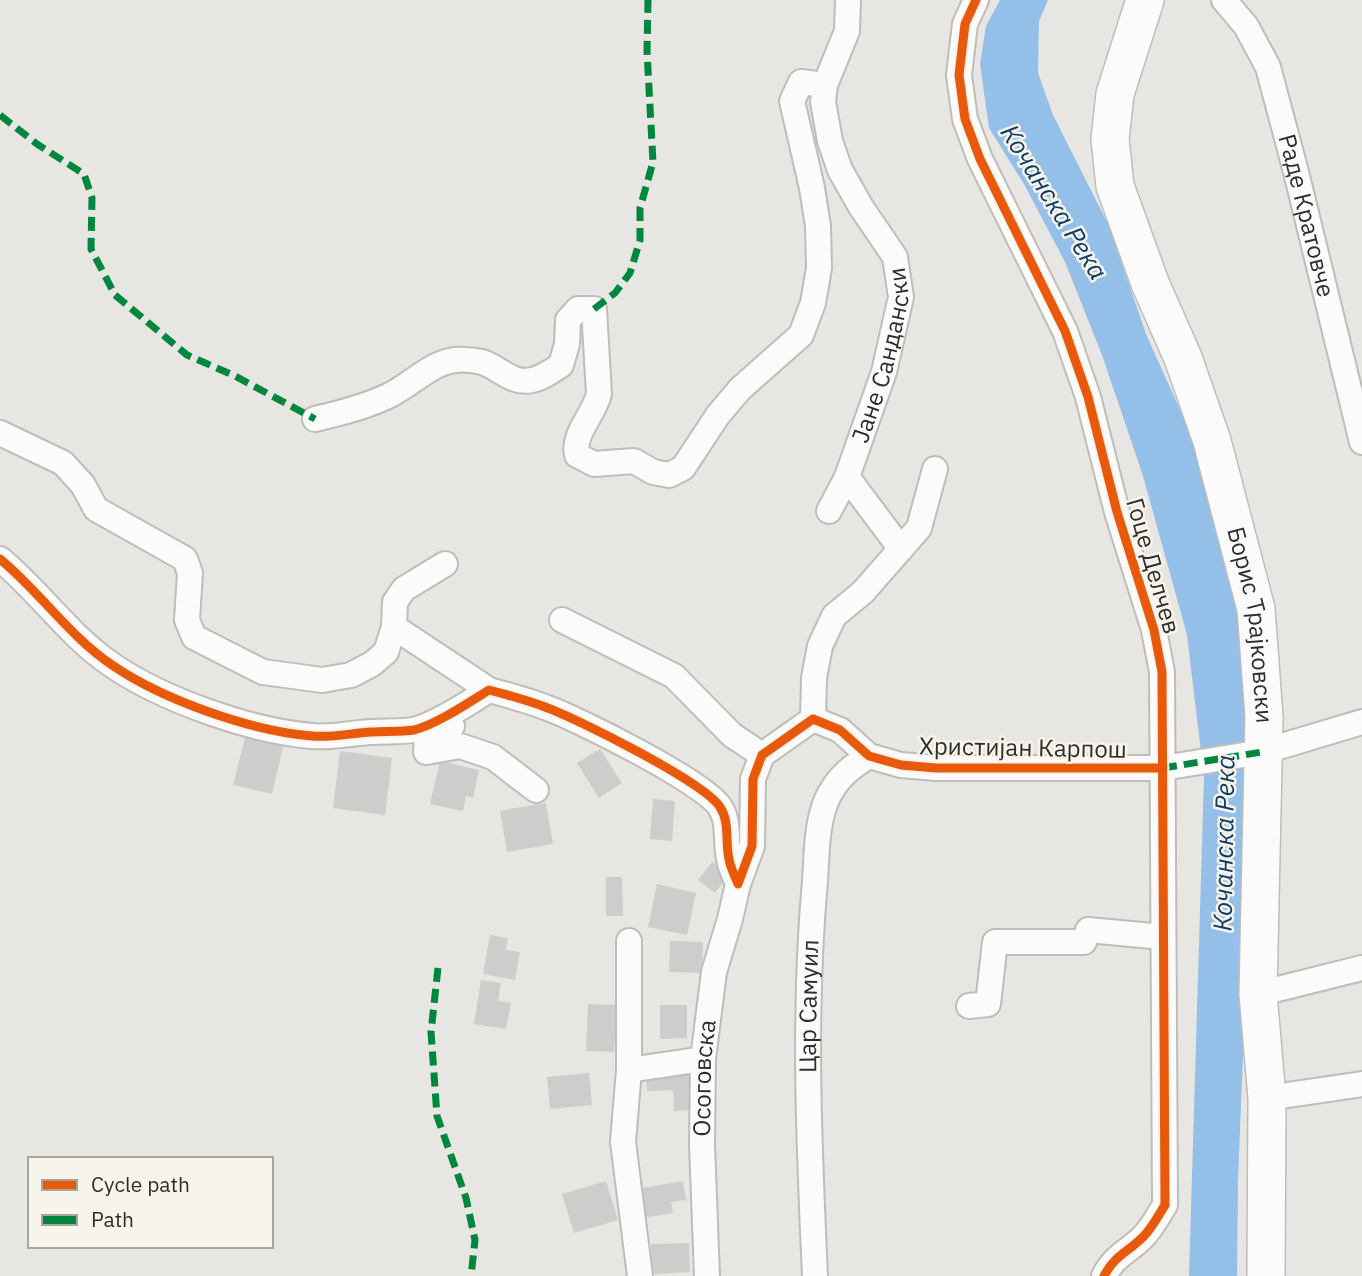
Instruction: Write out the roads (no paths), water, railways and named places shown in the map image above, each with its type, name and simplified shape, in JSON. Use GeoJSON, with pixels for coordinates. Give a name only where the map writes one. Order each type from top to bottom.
{"type":"FeatureCollection","features":[{"type":"Feature","properties":{"kind":"street","name":"Јане Сандански"},"geometry":{"type":"LineString","coordinates":[[829,511],[847,477],[884,372],[901,297],[895,257],[840,170],[830,141],[823,102],[825,85],[846,31],[848,0]]}},
{"type":"Feature","properties":{"kind":"street","name":"Гоце Делчев"},"geometry":{"type":"LineString","coordinates":[[976,0],[965,24],[959,75],[965,119],[981,159],[1065,331],[1088,397],[1117,512],[1154,630],[1163,672],[1165,1205],[1142,1238],[1119,1254],[1104,1276]]}},
{"type":"Feature","properties":{"kind":"street","name":"Борис Трајковски"},"geometry":{"type":"LineString","coordinates":[[1144,0],[1115,94],[1110,138],[1115,186],[1150,283],[1183,358],[1212,441],[1256,608],[1264,717],[1258,994],[1267,1098],[1266,1276]]}},
{"type":"Feature","properties":{"kind":"street","name":"Раде Кратовче"},"geometry":{"type":"LineString","coordinates":[[1224,0],[1246,26],[1268,67],[1362,442]]}},
{"type":"Feature","properties":{"kind":"street"},"geometry":{"type":"LineString","coordinates":[[315,419],[356,409],[391,394],[449,361],[464,359],[484,362],[518,380],[530,381],[542,377],[561,365],[567,344],[568,320],[578,309],[594,309],[599,394],[596,407],[576,440],[577,455],[594,464],[634,461],[653,472],[669,475],[684,468],[718,415],[740,389],[801,335],[813,303],[819,268],[818,226],[792,101],[801,82],[825,85]]}},
{"type":"Feature","properties":{"kind":"street"},"geometry":{"type":"LineString","coordinates":[[0,433],[63,463],[83,485],[96,509],[185,559],[190,573],[187,620],[194,637],[263,672],[322,680],[351,675],[372,664],[386,652],[394,627],[395,602],[404,589],[445,564]]}},
{"type":"Feature","properties":{"kind":"street"},"geometry":{"type":"LineString","coordinates":[[737,884],[752,846],[753,779],[762,755],[813,719],[820,646],[834,616],[863,592],[919,528],[935,469]]}},
{"type":"Feature","properties":{"kind":"street","name":"Јане Сандански"},"geometry":{"type":"LineString","coordinates":[[847,477],[901,549]]}},
{"type":"Feature","properties":{"kind":"street"},"geometry":{"type":"LineString","coordinates":[[0,559],[18,573],[62,623],[111,664],[137,681],[194,707],[245,724],[314,737],[414,730],[489,690]]}},
{"type":"Feature","properties":{"kind":"street"},"geometry":{"type":"LineString","coordinates":[[562,620],[674,676],[732,735],[762,755]]}},
{"type":"Feature","properties":{"kind":"street"},"geometry":{"type":"LineString","coordinates":[[394,627],[489,690],[547,708],[585,725],[702,790],[719,805],[726,819],[729,859],[737,884]]}},
{"type":"Feature","properties":{"kind":"street"},"geometry":{"type":"LineString","coordinates":[[467,704],[470,713],[462,722],[427,738],[426,751],[460,746],[493,757],[536,790]]}},
{"type":"Feature","properties":{"kind":"street","name":"Христијан Карпош"},"geometry":{"type":"LineString","coordinates":[[813,719],[839,730],[869,756],[901,765],[936,768],[1163,768],[1262,752],[1362,722]]}},
{"type":"Feature","properties":{"kind":"street","name":"Цар Самуил"},"geometry":{"type":"LineString","coordinates":[[815,1276],[809,1133],[809,1023],[813,905],[820,822],[828,797],[844,772],[869,756]]}},
{"type":"Feature","properties":{"kind":"street","name":"Осоговска"},"geometry":{"type":"LineString","coordinates":[[707,1276],[702,1144],[703,1059],[714,972],[737,884]]}},
{"type":"Feature","properties":{"kind":"street"},"geometry":{"type":"LineString","coordinates":[[969,1006],[988,1004],[995,942],[1084,942],[1088,930],[1163,937]]}},
{"type":"Feature","properties":{"kind":"street"},"geometry":{"type":"LineString","coordinates":[[629,942],[629,1070],[623,1142],[640,1276]]}},
{"type":"Feature","properties":{"kind":"street"},"geometry":{"type":"LineString","coordinates":[[1258,994],[1362,968]]}},
{"type":"Feature","properties":{"kind":"street"},"geometry":{"type":"LineString","coordinates":[[629,1070],[703,1059]]}},
{"type":"Feature","properties":{"kind":"street"},"geometry":{"type":"LineString","coordinates":[[1267,1098],[1362,1084]]}},
{"type":"Feature","properties":{"kind":"water","name":"Кочанска Река"},"geometry":{"type":"Polygon","coordinates":[[[1000,0],[1048,0],[1039,21],[1038,73],[1053,115],[1109,226],[1146,334],[1199,452],[1241,623],[1251,711],[1250,878],[1238,1180],[1237,1276],[1189,1276],[1204,777],[1187,635],[1143,476],[1102,355],[1065,262],[1024,184],[989,128],[980,64],[986,26],[1000,0]]]}}]}
